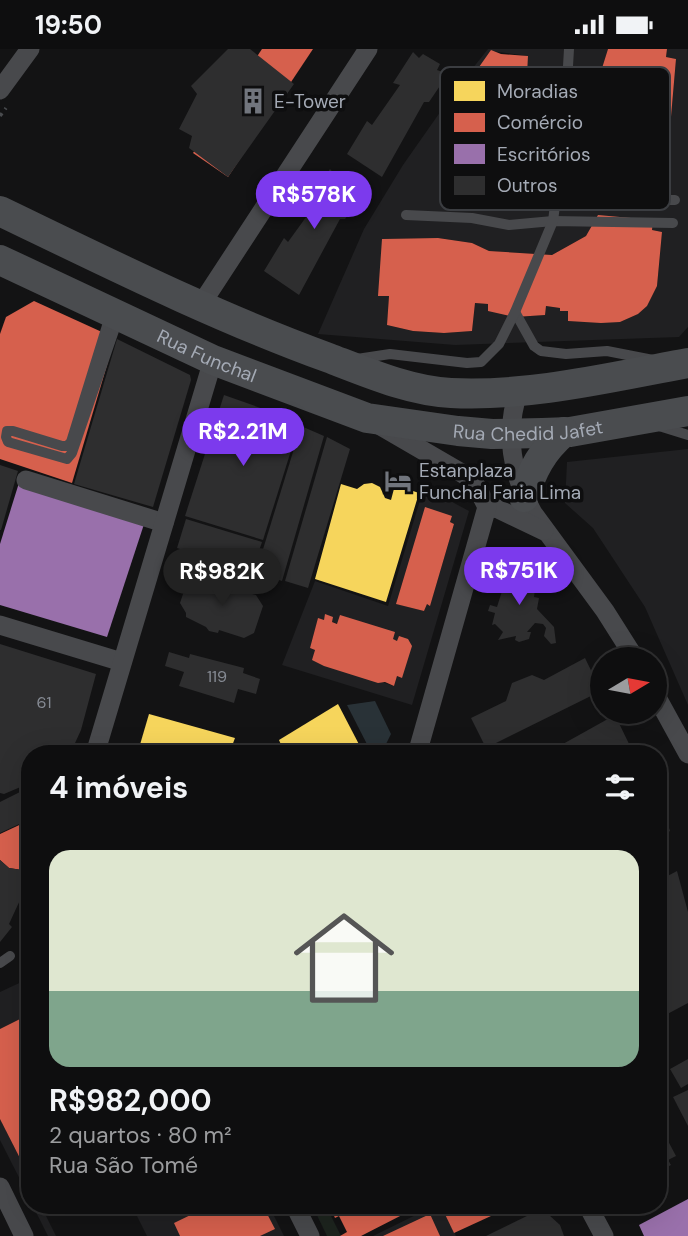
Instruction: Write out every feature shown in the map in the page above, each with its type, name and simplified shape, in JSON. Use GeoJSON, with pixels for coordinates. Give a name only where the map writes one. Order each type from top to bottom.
{"type":"FeatureCollection","features":[{"type":"Feature","properties":{"kind":"main road"},"geometry":{"type":"LineString","coordinates":[[0,211],[200,306],[342,363]]}},
{"type":"Feature","properties":{"kind":"main road","name":"Rua Funchal"},"geometry":{"type":"LineString","coordinates":[[6,270],[115,314],[213,360],[367,418]]}},
{"type":"Feature","properties":{"kind":"main road"},"geometry":{"type":"LineString","coordinates":[[213,360],[224,346],[236,337],[248,337],[310,351]]}},
{"type":"Feature","properties":{"kind":"main road","name":"Rua Chedid Jafet"},"geometry":{"type":"LineString","coordinates":[[342,363],[409,386],[450,393],[519,390],[680,365]]}},
{"type":"Feature","properties":{"kind":"main road","name":"Rua Chedid Jafet"},"geometry":{"type":"LineString","coordinates":[[367,418],[424,428],[510,434],[564,432],[688,411]]}},
{"type":"Feature","properties":{"kind":"main road"},"geometry":{"type":"LineString","coordinates":[[524,497],[532,470],[564,432]]}},
{"type":"Feature","properties":{"kind":"street"},"geometry":{"type":"LineString","coordinates":[[0,90],[30,49]]}},
{"type":"Feature","properties":{"kind":"street"},"geometry":{"type":"LineString","coordinates":[[200,306],[368,49]]}},
{"type":"Feature","properties":{"kind":"street"},"geometry":{"type":"LineString","coordinates":[[98,745],[213,360]]}},
{"type":"Feature","properties":{"kind":"street"},"geometry":{"type":"LineString","coordinates":[[519,390],[512,413],[510,434],[516,478],[524,497],[628,647]]}},
{"type":"Feature","properties":{"kind":"street","name":"Rua Funchal"},"geometry":{"type":"LineString","coordinates":[[367,418],[465,475],[477,487],[487,507]]}},
{"type":"Feature","properties":{"kind":"street"},"geometry":{"type":"LineString","coordinates":[[26,480],[164,523]]}},
{"type":"Feature","properties":{"kind":"street"},"geometry":{"type":"LineString","coordinates":[[419,745],[487,507],[498,509],[551,534]]}},
{"type":"Feature","properties":{"kind":"street"},"geometry":{"type":"LineString","coordinates":[[0,625],[122,661]]}},
{"type":"Feature","properties":{"kind":"street"},"geometry":{"type":"LineString","coordinates":[[667,716],[688,754]]}},
{"type":"Feature","properties":{"kind":"street"},"geometry":{"type":"LineString","coordinates":[[0,1187],[24,1236]]}},
{"type":"Feature","properties":{"kind":"street"},"geometry":{"type":"LineString","coordinates":[[299,1214],[310,1236]]}},
{"type":"Feature","properties":{"kind":"street"},"geometry":{"type":"LineString","coordinates":[[592,1214],[604,1236]]}},
{"type":"Feature","properties":{"kind":"lane"},"geometry":{"type":"LineString","coordinates":[[568,67],[569,49]]}},
{"type":"Feature","properties":{"kind":"lane"},"geometry":{"type":"LineString","coordinates":[[670,200],[675,200]]}},
{"type":"Feature","properties":{"kind":"lane"},"geometry":{"type":"LineString","coordinates":[[342,363],[390,354],[467,363],[481,362],[499,344],[515,312],[554,210]]}},
{"type":"Feature","properties":{"kind":"lane"},"geometry":{"type":"LineString","coordinates":[[406,215],[472,218],[509,225],[552,221],[673,223]]}},
{"type":"Feature","properties":{"kind":"lane"},"geometry":{"type":"LineString","coordinates":[[515,312],[534,346],[541,351],[552,354],[607,352],[680,365]]}},
{"type":"Feature","properties":{"kind":"lane"},"geometry":{"type":"LineString","coordinates":[[115,314],[72,453],[67,459],[8,442],[7,431],[62,446],[71,442],[115,314]]}},
{"type":"Feature","properties":{"kind":"lane"},"geometry":{"type":"LineString","coordinates":[[638,420],[688,435]]}},
{"type":"Feature","properties":{"kind":"lane"},"geometry":{"type":"LineString","coordinates":[[0,955],[10,956],[0,963]]}},
{"type":"Feature","properties":{"kind":"shaded area"},"geometry":{"type":"Polygon","coordinates":[[[488,49],[608,49],[602,67],[526,67],[528,56],[491,51],[486,67],[474,67],[488,49]]]}},
{"type":"Feature","properties":{"kind":"shaded area"},"geometry":{"type":"Polygon","coordinates":[[[667,49],[688,49],[688,327],[679,337],[455,345],[318,334],[364,229],[403,165],[440,112],[440,210],[670,210],[670,128],[676,59],[666,57],[667,49]],[[652,230],[586,236],[552,255],[489,251],[472,243],[438,238],[383,239],[379,296],[389,296],[387,325],[413,331],[472,331],[475,303],[488,304],[515,317],[544,315],[546,306],[568,311],[568,321],[620,322],[638,314],[647,306],[657,286],[662,232],[652,230]]]}},
{"type":"Feature","properties":{"kind":"shaded area"},"geometry":{"type":"Polygon","coordinates":[[[688,449],[688,705],[667,657],[667,647],[663,647],[645,607],[593,528],[565,503],[567,462],[688,449]]]}},
{"type":"Feature","properties":{"kind":"shaded area"},"geometry":{"type":"Polygon","coordinates":[[[424,487],[469,511],[412,705],[282,665],[315,581],[388,606],[424,487]],[[452,516],[397,604],[424,611],[427,604],[430,605],[454,524],[450,522],[452,516]],[[326,615],[324,620],[318,619],[310,648],[315,650],[313,660],[394,686],[397,676],[402,678],[397,641],[332,622],[326,615]]]}},
{"type":"Feature","properties":{"kind":"shaded area"},"geometry":{"type":"Polygon","coordinates":[[[375,701],[391,734],[386,745],[367,745],[347,705],[375,701]]]}},
{"type":"Feature","properties":{"kind":"shaded area"},"geometry":{"type":"Polygon","coordinates":[[[21,982],[21,1018],[0,1029],[0,992],[21,982]]]}},
{"type":"Feature","properties":{"kind":"shaded area"},"geometry":{"type":"Polygon","coordinates":[[[0,1119],[21,1160],[21,1181],[0,1140],[0,1119]]]}},
{"type":"Feature","properties":{"kind":"shaded area"},"geometry":{"type":"Polygon","coordinates":[[[37,1214],[45,1214],[56,1236],[48,1236],[37,1214]]]}},
{"type":"Feature","properties":{"kind":"shaded area"},"geometry":{"type":"Polygon","coordinates":[[[136,1214],[273,1214],[284,1236],[147,1236],[136,1214]]]}},
{"type":"Feature","properties":{"kind":"shaded area"},"geometry":{"type":"Polygon","coordinates":[[[316,1214],[330,1214],[341,1236],[327,1236],[316,1214]]]}},
{"type":"Feature","properties":{"kind":"shaded area"},"geometry":{"type":"Polygon","coordinates":[[[418,1214],[445,1214],[456,1236],[373,1236],[418,1214]]]}},
{"type":"Feature","properties":{"kind":"building: Moradias"},"geometry":{"type":"Polygon","coordinates":[[[372,483],[380,487],[385,498],[391,500],[395,485],[419,493],[386,602],[315,579],[341,484],[357,489],[372,483]]]}},
{"type":"Feature","properties":{"kind":"building: Moradias"},"geometry":{"type":"Polygon","coordinates":[[[338,704],[359,745],[281,745],[279,740],[338,704]]]}},
{"type":"Feature","properties":{"kind":"building: Moradias"},"geometry":{"type":"Polygon","coordinates":[[[149,714],[235,738],[232,745],[140,745],[149,714]]]}},
{"type":"Feature","properties":{"kind":"building: Comércio","name":"E-Tower"},"geometry":{"type":"Polygon","coordinates":[[[262,49],[313,49],[228,177],[193,153],[262,49]]]}},
{"type":"Feature","properties":{"kind":"building: Comércio"},"geometry":{"type":"Polygon","coordinates":[[[608,49],[667,49],[666,57],[676,59],[670,128],[670,67],[602,67],[608,49]]]}},
{"type":"Feature","properties":{"kind":"building: Comércio"},"geometry":{"type":"Polygon","coordinates":[[[491,50],[501,54],[528,56],[527,67],[479,67],[491,50]]]}},
{"type":"Feature","properties":{"kind":"building: Comércio"},"geometry":{"type":"Polygon","coordinates":[[[598,215],[653,220],[652,230],[662,232],[657,286],[647,306],[638,314],[620,322],[568,321],[568,311],[560,311],[560,308],[546,306],[545,315],[515,317],[488,311],[488,304],[475,303],[472,331],[413,331],[387,325],[389,296],[378,296],[382,239],[438,238],[472,243],[489,251],[552,255],[586,236],[598,215]]]}},
{"type":"Feature","properties":{"kind":"building: Comércio"},"geometry":{"type":"Polygon","coordinates":[[[34,301],[115,338],[72,483],[0,459],[0,334],[6,317],[34,301]]]}},
{"type":"Feature","properties":{"kind":"building: Comércio"},"geometry":{"type":"Polygon","coordinates":[[[425,507],[452,516],[450,522],[454,524],[430,606],[427,604],[424,611],[396,604],[425,507]]]}},
{"type":"Feature","properties":{"kind":"building: Comércio"},"geometry":{"type":"Polygon","coordinates":[[[325,614],[333,617],[332,622],[337,624],[340,615],[395,632],[393,639],[397,641],[399,636],[408,639],[412,646],[402,678],[397,676],[394,686],[385,682],[378,683],[312,660],[315,650],[310,648],[318,618],[324,620],[325,614]]]}},
{"type":"Feature","properties":{"kind":"building: Comércio"},"geometry":{"type":"Polygon","coordinates":[[[21,824],[21,870],[9,868],[0,860],[0,834],[21,824]]]}},
{"type":"Feature","properties":{"kind":"building: Comércio"},"geometry":{"type":"Polygon","coordinates":[[[21,1018],[21,1160],[0,1119],[0,1029],[21,1018]]]}},
{"type":"Feature","properties":{"kind":"building: Comércio"},"geometry":{"type":"Polygon","coordinates":[[[193,1214],[267,1214],[275,1229],[260,1236],[180,1236],[174,1223],[193,1214]]]}},
{"type":"Feature","properties":{"kind":"building: Comércio"},"geometry":{"type":"Polygon","coordinates":[[[333,1214],[404,1214],[361,1236],[340,1236],[347,1232],[339,1216],[335,1218],[333,1214]]]}},
{"type":"Feature","properties":{"kind":"building: Comércio"},"geometry":{"type":"Polygon","coordinates":[[[430,1214],[440,1236],[383,1236],[430,1214]]]}},
{"type":"Feature","properties":{"kind":"building: Comércio"},"geometry":{"type":"Polygon","coordinates":[[[445,1214],[496,1214],[454,1233],[445,1214]]]}},
{"type":"Feature","properties":{"kind":"building: Escritórios"},"geometry":{"type":"Polygon","coordinates":[[[22,473],[148,512],[107,637],[0,605],[0,544],[22,473]]]}},
{"type":"Feature","properties":{"kind":"building: Escritórios"},"geometry":{"type":"Polygon","coordinates":[[[688,1199],[688,1236],[644,1236],[639,1225],[660,1214],[667,1214],[667,1210],[688,1199]]]}},
{"type":"Feature","properties":{"kind":"building: Outros"},"geometry":{"type":"Polygon","coordinates":[[[228,49],[250,49],[294,84],[228,177],[189,148],[192,136],[179,129],[197,94],[191,86],[228,49]]]}},
{"type":"Feature","properties":{"kind":"building: Outros"},"geometry":{"type":"Polygon","coordinates":[[[413,52],[419,58],[423,54],[440,64],[437,70],[440,71],[440,86],[429,102],[424,102],[382,177],[347,154],[367,121],[372,125],[400,85],[393,83],[413,52]]]}},
{"type":"Feature","properties":{"kind":"building: Outros"},"geometry":{"type":"Polygon","coordinates":[[[330,169],[336,176],[339,171],[357,181],[354,187],[365,192],[345,219],[340,219],[299,295],[264,271],[284,238],[288,242],[317,202],[310,201],[330,169]]]}},
{"type":"Feature","properties":{"kind":"building: Outros"},"geometry":{"type":"Polygon","coordinates":[[[117,339],[190,375],[191,380],[153,507],[74,484],[117,339]]]}},
{"type":"Feature","properties":{"kind":"building: Outros"},"geometry":{"type":"Polygon","coordinates":[[[224,395],[300,422],[263,540],[185,516],[224,395]]]}},
{"type":"Feature","properties":{"kind":"building: Outros"},"geometry":{"type":"Polygon","coordinates":[[[301,426],[324,436],[282,581],[256,572],[301,426]]]}},
{"type":"Feature","properties":{"kind":"building: Outros"},"geometry":{"type":"Polygon","coordinates":[[[327,437],[350,449],[308,588],[285,581],[327,437]]]}},
{"type":"Feature","properties":{"kind":"building: Outros"},"geometry":{"type":"Polygon","coordinates":[[[0,465],[18,471],[1,530],[0,530],[0,465]]]}},
{"type":"Feature","properties":{"kind":"building: Outros"},"geometry":{"type":"Polygon","coordinates":[[[186,519],[262,542],[252,572],[177,548],[186,519]]]}},
{"type":"Feature","properties":{"kind":"building: Outros"},"geometry":{"type":"Polygon","coordinates":[[[513,554],[528,572],[525,590],[535,589],[534,597],[539,598],[537,609],[554,627],[556,643],[551,644],[544,636],[546,628],[543,624],[535,623],[527,632],[531,632],[529,639],[519,642],[515,640],[516,636],[498,640],[503,632],[495,624],[492,625],[495,613],[488,611],[490,605],[497,607],[509,569],[502,567],[503,563],[510,563],[513,554]]]}},
{"type":"Feature","properties":{"kind":"building: Outros"},"geometry":{"type":"Polygon","coordinates":[[[200,580],[256,595],[263,606],[254,633],[244,638],[219,630],[218,633],[209,631],[186,617],[180,603],[185,588],[200,580]]]}},
{"type":"Feature","properties":{"kind":"building: Outros"},"geometry":{"type":"Polygon","coordinates":[[[0,644],[96,674],[81,730],[74,745],[21,745],[21,787],[0,793],[0,644]]]}},
{"type":"Feature","properties":{"kind":"building: Outros"},"geometry":{"type":"Polygon","coordinates":[[[169,652],[189,658],[190,654],[244,668],[243,673],[260,679],[256,694],[238,689],[234,703],[179,686],[184,672],[165,666],[169,652]]]}},
{"type":"Feature","properties":{"kind":"building: Outros"},"geometry":{"type":"Polygon","coordinates":[[[585,658],[590,668],[590,696],[492,745],[484,745],[471,718],[506,701],[512,683],[532,675],[544,680],[585,658]]]}},
{"type":"Feature","properties":{"kind":"building: Outros"},"geometry":{"type":"Polygon","coordinates":[[[597,725],[620,725],[630,745],[561,745],[597,725]]]}},
{"type":"Feature","properties":{"kind":"building: Outros"},"geometry":{"type":"Polygon","coordinates":[[[21,792],[21,823],[0,833],[0,802],[21,792]]]}},
{"type":"Feature","properties":{"kind":"building: Outros"},"geometry":{"type":"Polygon","coordinates":[[[0,860],[9,868],[21,870],[21,898],[9,924],[12,927],[0,942],[0,860]]]}},
{"type":"Feature","properties":{"kind":"building: Outros"},"geometry":{"type":"Polygon","coordinates":[[[677,871],[688,912],[688,1003],[667,1014],[667,876],[677,871]]]}},
{"type":"Feature","properties":{"kind":"building: Outros"},"geometry":{"type":"Polygon","coordinates":[[[688,1059],[688,1084],[681,1088],[670,1069],[688,1059]]]}},
{"type":"Feature","properties":{"kind":"building: Outros"},"geometry":{"type":"Polygon","coordinates":[[[688,1090],[688,1126],[673,1097],[688,1090]]]}},
{"type":"Feature","properties":{"kind":"building: Outros"},"geometry":{"type":"Polygon","coordinates":[[[667,1139],[676,1156],[668,1160],[671,1165],[667,1167],[667,1139]]]}},
{"type":"Feature","properties":{"kind":"building: Outros"},"geometry":{"type":"Polygon","coordinates":[[[531,1214],[544,1214],[560,1225],[564,1236],[486,1236],[531,1214]]]}},
{"type":"Feature","properties":{"kind":"place","name":"E-Tower"},"geometry":{"type":"Point","coordinates":[253,101]}},
{"type":"Feature","properties":{"kind":"place","name":"Estanplaza Funchal Faria Lima"},"geometry":{"type":"Point","coordinates":[398,481]}}]}
